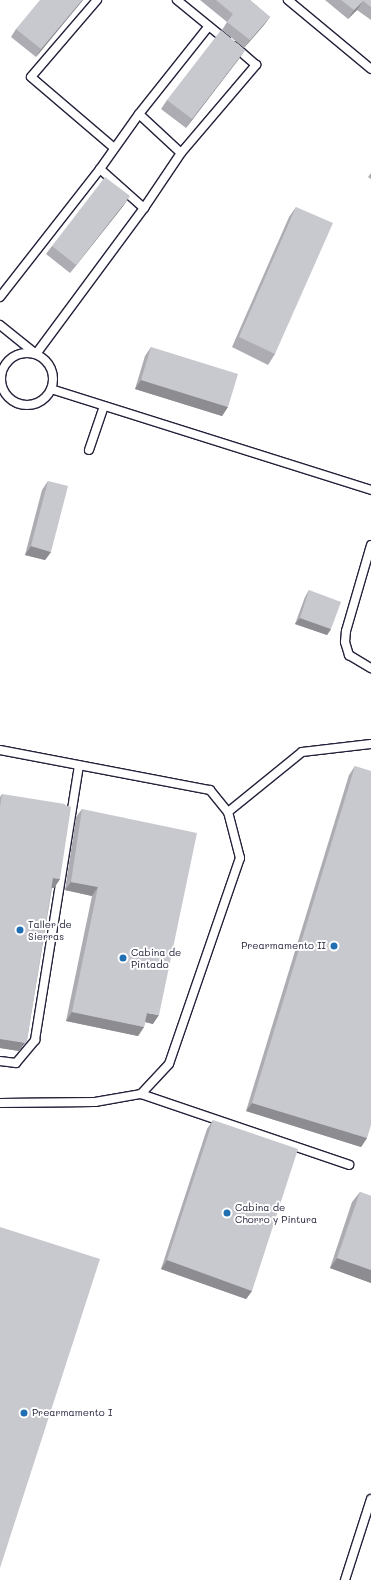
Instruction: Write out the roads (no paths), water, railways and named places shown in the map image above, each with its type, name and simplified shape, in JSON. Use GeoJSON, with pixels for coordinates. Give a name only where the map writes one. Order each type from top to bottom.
{"type":"FeatureCollection","features":[{"type":"Feature","properties":{"kind":"lane"},"geometry":{"type":"LineString","coordinates":[[97,0],[31,77],[114,148]]}},
{"type":"Feature","properties":{"kind":"lane"},"geometry":{"type":"LineString","coordinates":[[36,354],[144,208],[181,153],[256,64],[178,0]]}},
{"type":"Feature","properties":{"kind":"lane"},"geometry":{"type":"LineString","coordinates":[[288,0],[371,69]]}},
{"type":"Feature","properties":{"kind":"lane"},"geometry":{"type":"LineString","coordinates":[[0,297],[100,169],[139,114],[209,26]]}},
{"type":"Feature","properties":{"kind":"lane"},"geometry":{"type":"LineString","coordinates":[[139,114],[181,153]]}},
{"type":"Feature","properties":{"kind":"lane"},"geometry":{"type":"LineString","coordinates":[[100,169],[144,208]]}},
{"type":"Feature","properties":{"kind":"lane"},"geometry":{"type":"LineString","coordinates":[[0,325],[46,361],[52,371],[53,380],[51,389],[41,400],[29,405],[18,404],[5,394],[1,379],[1,370],[6,362],[12,357],[21,354],[36,354]]}},
{"type":"Feature","properties":{"kind":"lane"},"geometry":{"type":"LineString","coordinates":[[51,389],[371,490]]}},
{"type":"Feature","properties":{"kind":"lane"},"geometry":{"type":"LineString","coordinates":[[88,450],[104,406]]}},
{"type":"Feature","properties":{"kind":"lane"},"geometry":{"type":"LineString","coordinates":[[371,545],[346,631],[345,642],[349,655],[371,668]]}},
{"type":"Feature","properties":{"kind":"lane"},"geometry":{"type":"LineString","coordinates":[[228,812],[302,752],[371,744]]}},
{"type":"Feature","properties":{"kind":"lane"},"geometry":{"type":"LineString","coordinates":[[0,750],[210,790],[228,812],[240,858],[169,1064],[141,1094]]}},
{"type":"Feature","properties":{"kind":"lane"},"geometry":{"type":"LineString","coordinates":[[0,1061],[16,1063],[35,1040],[79,765]]}},
{"type":"Feature","properties":{"kind":"lane"},"geometry":{"type":"LineString","coordinates":[[0,1103],[95,1102],[141,1094],[349,1165]]}},
{"type":"Feature","properties":{"kind":"lane"},"geometry":{"type":"LineString","coordinates":[[345,1580],[371,1500]]}},
{"type":"Feature","properties":{"kind":"place","name":"Taller de Sierras"},"geometry":{"type":"Point","coordinates":[20,930]}},
{"type":"Feature","properties":{"kind":"place","name":"Prearmamento II"},"geometry":{"type":"Point","coordinates":[334,946]}},
{"type":"Feature","properties":{"kind":"place","name":"Cabina de Pintado"},"geometry":{"type":"Point","coordinates":[123,958]}},
{"type":"Feature","properties":{"kind":"place","name":"Cabina de Chorro y Pintura"},"geometry":{"type":"Point","coordinates":[227,1213]}},
{"type":"Feature","properties":{"kind":"place","name":"Prearmamento I"},"geometry":{"type":"Point","coordinates":[24,1413]}}]}
